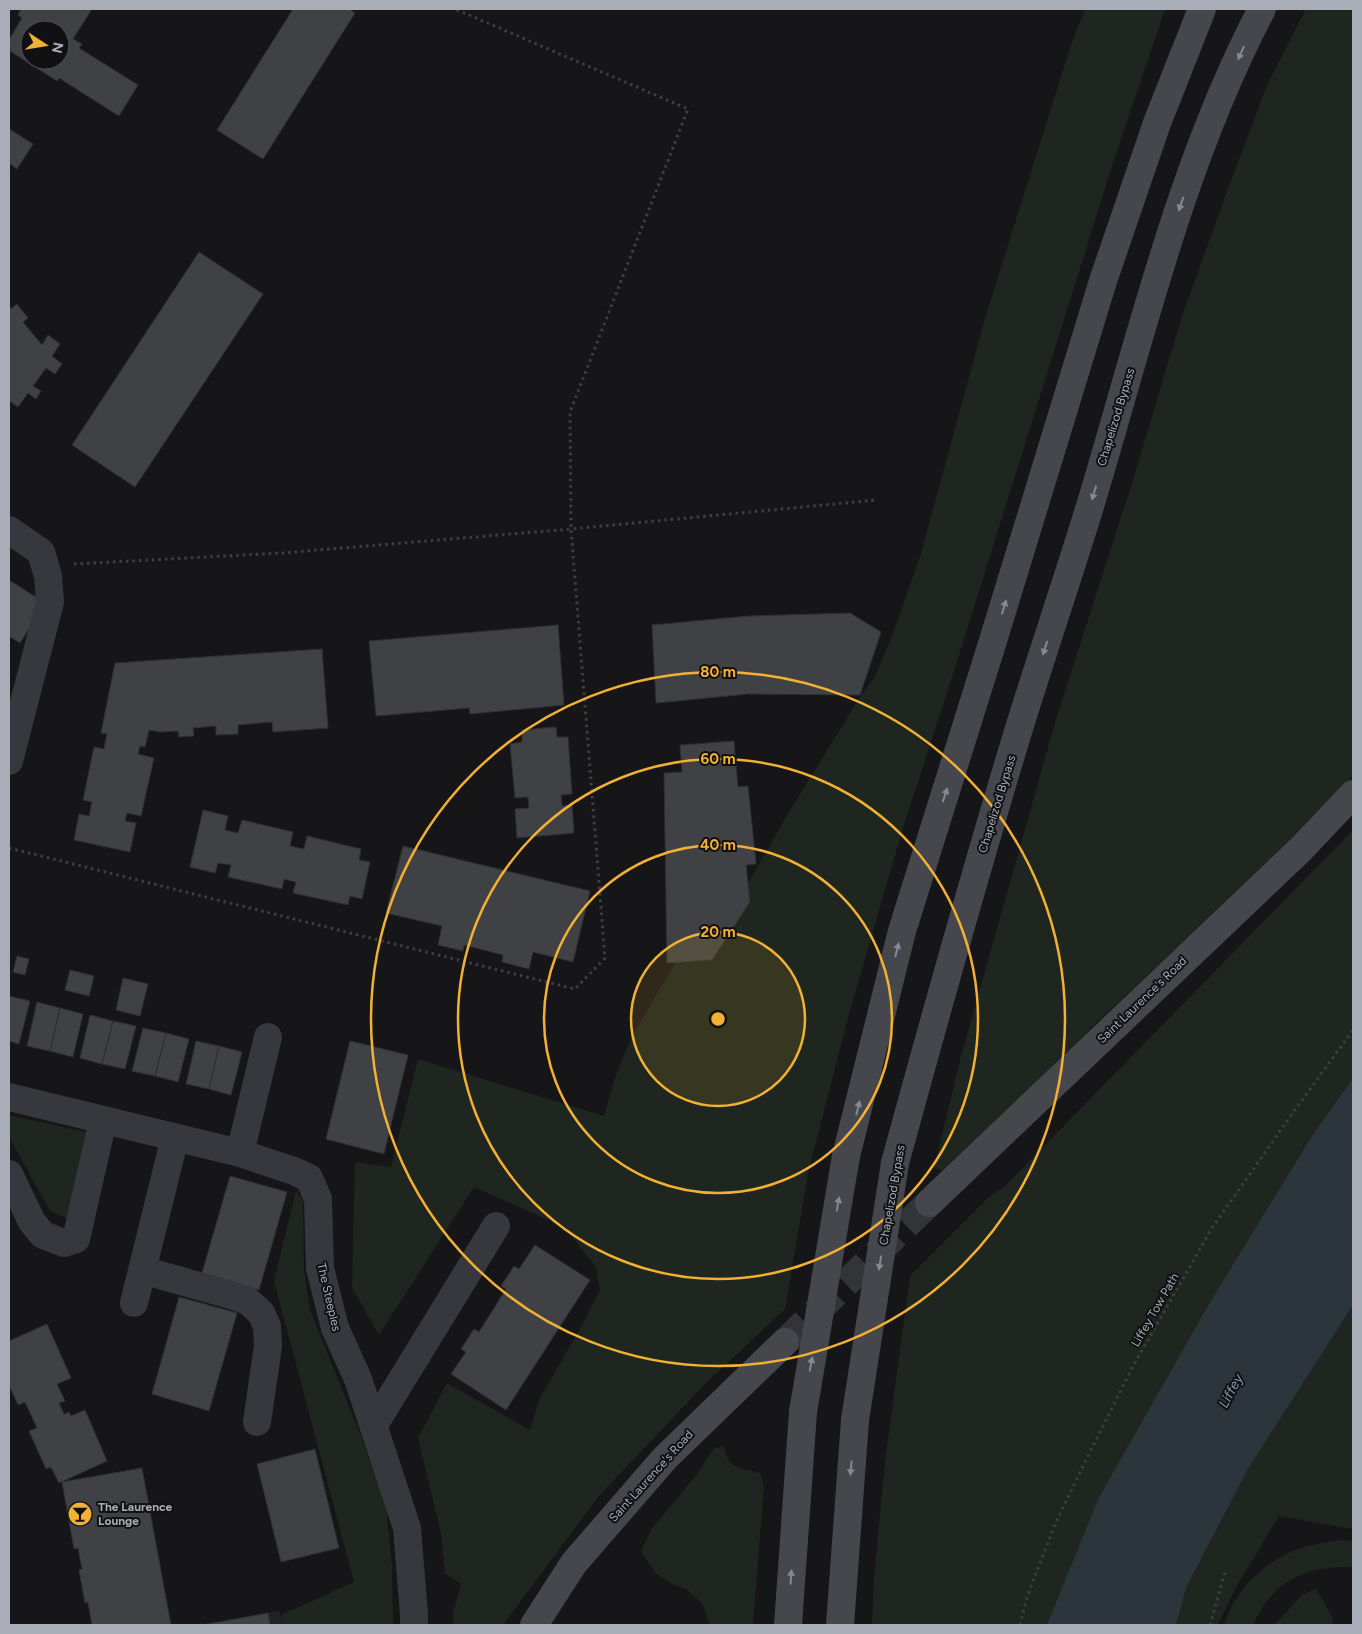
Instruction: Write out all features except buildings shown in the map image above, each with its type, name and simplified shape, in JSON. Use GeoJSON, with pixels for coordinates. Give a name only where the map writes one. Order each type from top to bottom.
{"type":"FeatureCollection","features":[{"type":"Feature","properties":{"kind":"main road"},"geometry":{"type":"LineString","coordinates":[[788,1625],[803,1412],[846,1156],[902,931],[1103,281],[1157,124],[1202,9]]}},
{"type":"Feature","properties":{"kind":"main road","name":"Chapelizod Bypass"},"geometry":{"type":"LineString","coordinates":[[840,1625],[855,1420],[895,1163],[962,921],[1018,733],[1090,505],[1172,230],[1212,117],[1262,9]]}},
{"type":"Feature","properties":{"kind":"main road","name":"Saint Laurence's Road"},"geometry":{"type":"LineString","coordinates":[[929,1203],[1302,848],[1353,794]]}},
{"type":"Feature","properties":{"kind":"main road","name":"Saint Laurence's Road"},"geometry":{"type":"LineString","coordinates":[[534,1625],[574,1563],[665,1458],[785,1342]]}},
{"type":"Feature","properties":{"kind":"street"},"geometry":{"type":"LineString","coordinates":[[9,530],[41,552],[48,576],[50,602],[9,761]]}},
{"type":"Feature","properties":{"kind":"street"},"geometry":{"type":"LineString","coordinates":[[240,1153],[268,1037]]}},
{"type":"Feature","properties":{"kind":"street","name":"The Steeples"},"geometry":{"type":"LineString","coordinates":[[9,1097],[240,1153],[309,1178],[318,1199],[320,1268],[335,1328],[358,1379],[407,1528],[414,1625]]}},
{"type":"Feature","properties":{"kind":"street"},"geometry":{"type":"LineString","coordinates":[[9,1174],[32,1222],[43,1235],[64,1243],[76,1239],[103,1120]]}},
{"type":"Feature","properties":{"kind":"street"},"geometry":{"type":"LineString","coordinates":[[134,1303],[175,1137]]}},
{"type":"Feature","properties":{"kind":"street"},"geometry":{"type":"LineString","coordinates":[[374,1425],[496,1226]]}},
{"type":"Feature","properties":{"kind":"street"},"geometry":{"type":"LineString","coordinates":[[142,1270],[231,1294],[248,1301],[261,1313],[267,1326],[268,1346],[257,1422]]}},
{"type":"Feature","properties":{"kind":"path"},"geometry":{"type":"LineString","coordinates":[[9,848],[575,989],[605,958],[571,529],[570,412],[688,109],[455,9]]}},
{"type":"Feature","properties":{"kind":"path"},"geometry":{"type":"LineString","coordinates":[[66,564],[282,553],[571,529],[876,500]]}},
{"type":"Feature","properties":{"kind":"path","name":"Liffey Tow Path"},"geometry":{"type":"LineString","coordinates":[[1020,1625],[1027,1598],[1056,1522],[1132,1368],[1212,1228],[1353,1030]]}},
{"type":"Feature","properties":{"kind":"path"},"geometry":{"type":"LineString","coordinates":[[1210,1625],[1225,1572]]}},
{"type":"Feature","properties":{"kind":"shaded area"},"geometry":{"type":"Polygon","coordinates":[[[1085,9],[1165,9],[1112,166],[903,828],[849,1014],[809,1169],[785,1309],[706,1383],[598,1497],[503,1625],[453,1625],[453,1614],[461,1584],[445,1573],[441,1533],[418,1438],[447,1383],[530,1430],[539,1400],[600,1290],[596,1267],[564,1227],[474,1187],[379,1335],[352,1288],[355,1162],[391,1167],[418,1059],[604,1116],[616,1075],[630,1040],[688,941],[735,906],[789,812],[875,676],[892,636],[920,557],[985,318],[1071,45],[1085,9]]]}},
{"type":"Feature","properties":{"kind":"shaded area"},"geometry":{"type":"Polygon","coordinates":[[[1306,9],[1353,9],[1353,776],[1295,837],[1094,1025],[945,1171],[934,1168],[960,1060],[1056,719],[1133,480],[1182,316],[1268,83],[1306,9]]]}},
{"type":"Feature","properties":{"kind":"shaded area"},"geometry":{"type":"Polygon","coordinates":[[[1353,830],[1353,1078],[1312,1136],[1098,1499],[1047,1625],[872,1625],[874,1579],[885,1461],[910,1276],[991,1195],[1003,1188],[1353,830]]]}},
{"type":"Feature","properties":{"kind":"shaded area"},"geometry":{"type":"Polygon","coordinates":[[[9,1115],[86,1132],[68,1219],[50,1211],[9,1137],[9,1115]]]}},
{"type":"Feature","properties":{"kind":"shaded area"},"geometry":{"type":"Polygon","coordinates":[[[296,1190],[303,1201],[304,1270],[310,1310],[360,1434],[386,1505],[392,1565],[393,1625],[283,1625],[281,1615],[354,1582],[274,1281],[296,1190]]]}},
{"type":"Feature","properties":{"kind":"shaded area"},"geometry":{"type":"Polygon","coordinates":[[[1353,1305],[1353,1529],[1279,1516],[1235,1589],[1218,1625],[1176,1625],[1187,1586],[1248,1469],[1353,1305]]]}},
{"type":"Feature","properties":{"kind":"shaded area"},"geometry":{"type":"Polygon","coordinates":[[[724,1446],[728,1460],[732,1464],[760,1473],[764,1486],[753,1625],[710,1625],[702,1603],[686,1589],[672,1584],[656,1574],[641,1551],[652,1528],[698,1473],[714,1448],[724,1446]]]}},
{"type":"Feature","properties":{"kind":"shaded area"},"geometry":{"type":"Polygon","coordinates":[[[1338,1540],[1353,1541],[1353,1567],[1327,1568],[1303,1574],[1292,1579],[1272,1594],[1253,1625],[1224,1625],[1242,1591],[1260,1571],[1282,1556],[1299,1549],[1338,1540]]]}},
{"type":"Feature","properties":{"kind":"shaded area"},"geometry":{"type":"Polygon","coordinates":[[[1316,1589],[1332,1616],[1333,1625],[1274,1625],[1303,1594],[1316,1589]]]}},
{"type":"Feature","properties":{"kind":"shaded area"},"geometry":{"type":"Polygon","coordinates":[[[279,1611],[283,1625],[198,1625],[279,1611]]]}},
{"type":"Feature","properties":{"kind":"water","name":"Liffey"},"geometry":{"type":"Polygon","coordinates":[[[1353,1078],[1353,1305],[1248,1469],[1187,1586],[1176,1625],[1047,1625],[1098,1499],[1209,1304],[1312,1136],[1353,1078]]]}},
{"type":"Feature","properties":{"kind":"tunnel"},"geometry":{"type":"LineString","coordinates":[[785,1342],[929,1203]]}},
{"type":"Feature","properties":{"kind":"place","name":"The Laurence Lounge"},"geometry":{"type":"Point","coordinates":[80,1514]}}]}
